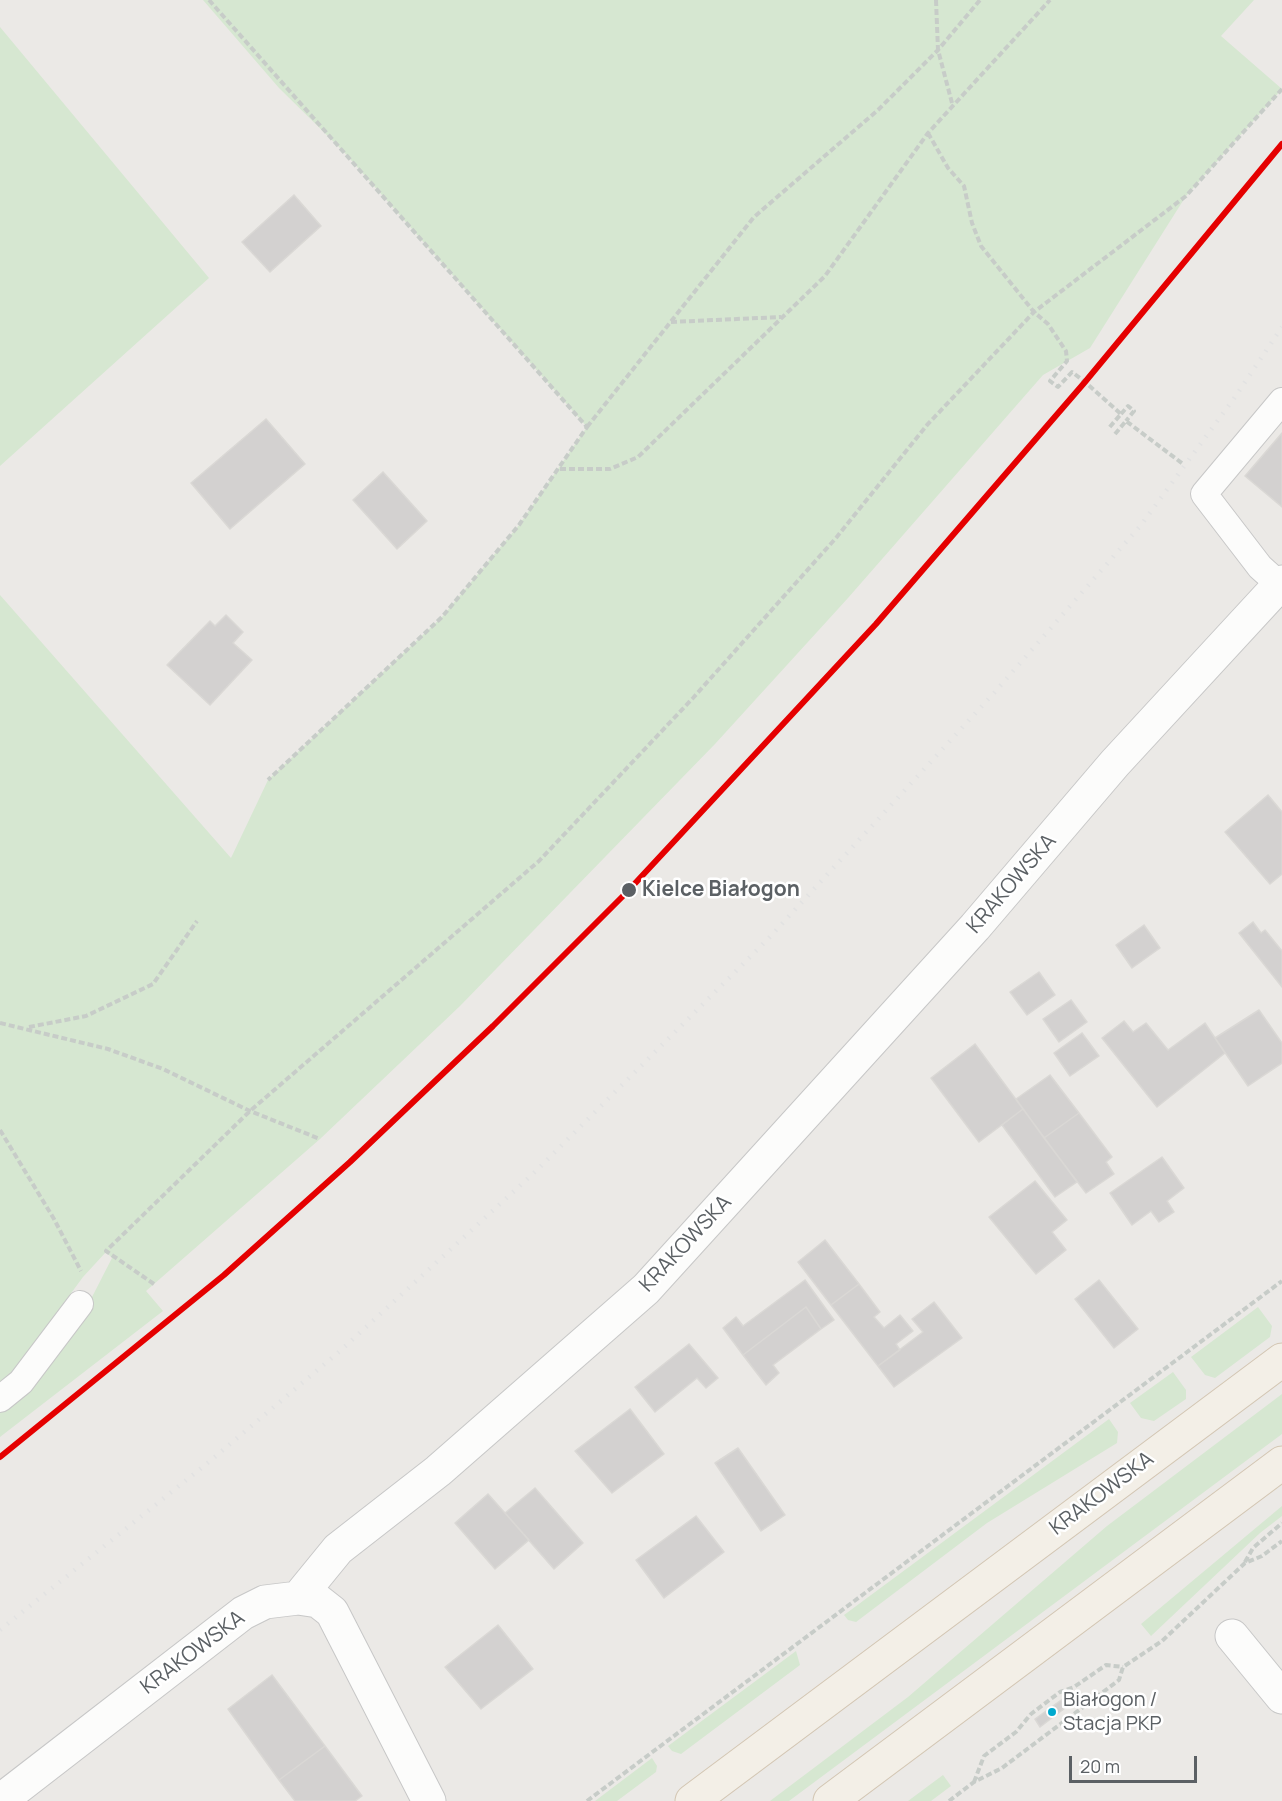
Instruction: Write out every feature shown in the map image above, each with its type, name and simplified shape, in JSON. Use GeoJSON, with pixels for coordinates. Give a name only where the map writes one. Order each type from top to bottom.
{"type":"FeatureCollection","features":[{"type":"Feature","properties":{"kind":"main road","name":"KRAKOWSKA"},"geometry":{"type":"LineString","coordinates":[[692,1801],[1282,1360]]}},
{"type":"Feature","properties":{"kind":"main road"},"geometry":{"type":"LineString","coordinates":[[830,1801],[1282,1462]]}},
{"type":"Feature","properties":{"kind":"street","name":"KRAKOWSKA"},"geometry":{"type":"LineString","coordinates":[[0,1801],[243,1613],[265,1602],[298,1598],[338,1549],[438,1471],[646,1288],[975,927],[1115,763],[1281,584]]}},
{"type":"Feature","properties":{"kind":"street"},"geometry":{"type":"LineString","coordinates":[[298,1598],[318,1601],[332,1612],[429,1801]]}},
{"type":"Feature","properties":{"kind":"street"},"geometry":{"type":"LineString","coordinates":[[1232,1636],[1282,1697]]}},
{"type":"Feature","properties":{"kind":"lane"},"geometry":{"type":"LineString","coordinates":[[1281,584],[1260,567],[1204,494],[1282,401]]}},
{"type":"Feature","properties":{"kind":"lane"},"geometry":{"type":"LineString","coordinates":[[0,1399],[21,1382],[80,1304]]}},
{"type":"Feature","properties":{"kind":"path"},"geometry":{"type":"LineString","coordinates":[[209,0],[587,427]]}},
{"type":"Feature","properties":{"kind":"path"},"geometry":{"type":"LineString","coordinates":[[936,0],[938,50],[952,104]]}},
{"type":"Feature","properties":{"kind":"path"},"geometry":{"type":"LineString","coordinates":[[268,780],[442,617],[519,525],[587,427],[754,217],[878,110],[938,50],[980,0]]}},
{"type":"Feature","properties":{"kind":"path"},"geometry":{"type":"LineString","coordinates":[[560,469],[610,469],[638,458],[825,276],[928,133],[952,104],[1050,0]]}},
{"type":"Feature","properties":{"kind":"path"},"geometry":{"type":"LineString","coordinates":[[154,1284],[106,1251],[250,1111],[539,861],[693,699],[836,538],[927,425],[1034,312],[1186,196],[1282,89]]}},
{"type":"Feature","properties":{"kind":"path"},"geometry":{"type":"LineString","coordinates":[[928,133],[948,168],[964,186],[972,223],[981,246],[1034,312],[1048,324],[1066,351],[1067,361],[1050,381],[1058,387],[1072,372],[1121,414]]}},
{"type":"Feature","properties":{"kind":"path"},"geometry":{"type":"LineString","coordinates":[[670,322],[781,317]]}},
{"type":"Feature","properties":{"kind":"path"},"geometry":{"type":"LineString","coordinates":[[1108,429],[1128,406],[1134,411],[1115,434]]}},
{"type":"Feature","properties":{"kind":"path"},"geometry":{"type":"LineString","coordinates":[[1126,421],[1185,466],[1199,480],[1190,491],[1200,498],[1204,494]]}},
{"type":"Feature","properties":{"kind":"path"},"geometry":{"type":"LineString","coordinates":[[25,1028],[86,1016],[153,984],[197,921]]}},
{"type":"Feature","properties":{"kind":"path"},"geometry":{"type":"LineString","coordinates":[[0,1023],[119,1053],[164,1069],[250,1111],[320,1139]]}},
{"type":"Feature","properties":{"kind":"path"},"geometry":{"type":"LineString","coordinates":[[0,1130],[80,1268],[83,1277],[80,1304]]}},
{"type":"Feature","properties":{"kind":"path"},"geometry":{"type":"LineString","coordinates":[[587,1801],[1282,1281]]}},
{"type":"Feature","properties":{"kind":"path"},"geometry":{"type":"LineString","coordinates":[[949,1801],[974,1782],[1002,1768],[1119,1680],[1123,1667],[1162,1641],[1245,1563],[1253,1548],[1282,1523]]}},
{"type":"Feature","properties":{"kind":"path"},"geometry":{"type":"LineString","coordinates":[[1245,1563],[1262,1556],[1282,1541]]}},
{"type":"Feature","properties":{"kind":"path"},"geometry":{"type":"LineString","coordinates":[[1186,1618],[1191,1622]]}},
{"type":"Feature","properties":{"kind":"path"},"geometry":{"type":"LineString","coordinates":[[974,1782],[984,1756],[1016,1732],[1031,1714],[1060,1692],[1074,1687],[1106,1665],[1123,1667]]}},
{"type":"Feature","properties":{"kind":"green space"},"geometry":{"type":"Polygon","coordinates":[[[203,0],[1254,0],[1221,36],[1282,89],[1186,196],[1090,348],[1043,375],[848,598],[715,744],[460,1006],[320,1139],[146,1291],[163,1311],[0,1437],[0,1409],[91,1299],[112,1258],[106,1252],[83,1277],[8,1379],[0,1386],[0,595],[231,858],[268,780],[442,617],[519,525],[587,427],[343,151],[279,88],[203,0]]]}},
{"type":"Feature","properties":{"kind":"green space"},"geometry":{"type":"Polygon","coordinates":[[[0,27],[209,278],[0,466],[0,27]]]}},
{"type":"Feature","properties":{"kind":"green space"},"geometry":{"type":"Polygon","coordinates":[[[1258,1307],[1272,1326],[1270,1337],[1215,1378],[1205,1375],[1191,1357],[1258,1307]]]}},
{"type":"Feature","properties":{"kind":"green space"},"geometry":{"type":"Polygon","coordinates":[[[1173,1372],[1186,1390],[1186,1399],[1154,1421],[1141,1418],[1130,1403],[1173,1372]]]}},
{"type":"Feature","properties":{"kind":"green space"},"geometry":{"type":"Polygon","coordinates":[[[1282,1394],[1282,1434],[789,1801],[770,1801],[908,1697],[1107,1526],[1282,1394]]]}},
{"type":"Feature","properties":{"kind":"green space"},"geometry":{"type":"Polygon","coordinates":[[[1109,1419],[1118,1432],[1117,1443],[987,1523],[856,1622],[848,1620],[844,1615],[1109,1419]]]}},
{"type":"Feature","properties":{"kind":"green space"},"geometry":{"type":"Polygon","coordinates":[[[1282,1506],[1282,1516],[1260,1533],[1151,1636],[1141,1624],[1282,1506]]]}},
{"type":"Feature","properties":{"kind":"green space"},"geometry":{"type":"Polygon","coordinates":[[[796,1651],[800,1665],[681,1754],[672,1751],[668,1746],[796,1651]]]}},
{"type":"Feature","properties":{"kind":"green space"},"geometry":{"type":"Polygon","coordinates":[[[652,1758],[657,1766],[656,1772],[617,1801],[595,1801],[652,1758]]]}},
{"type":"Feature","properties":{"kind":"green space"},"geometry":{"type":"Polygon","coordinates":[[[943,1775],[951,1786],[931,1801],[908,1801],[943,1775]]]}},
{"type":"Feature","properties":{"kind":"building"},"geometry":{"type":"Polygon","coordinates":[[[294,195],[321,226],[270,272],[242,242],[294,195]]]}},
{"type":"Feature","properties":{"kind":"building"},"geometry":{"type":"Polygon","coordinates":[[[266,419],[305,464],[230,529],[191,483],[266,419]]]}},
{"type":"Feature","properties":{"kind":"building"},"geometry":{"type":"Polygon","coordinates":[[[1282,433],[1282,507],[1245,476],[1282,433]]]}},
{"type":"Feature","properties":{"kind":"building"},"geometry":{"type":"Polygon","coordinates":[[[383,472],[427,521],[397,549],[353,500],[383,472]]]}},
{"type":"Feature","properties":{"kind":"building"},"geometry":{"type":"Polygon","coordinates":[[[226,615],[243,632],[233,643],[252,660],[210,705],[167,665],[210,621],[215,626],[226,615]]]}},
{"type":"Feature","properties":{"kind":"building"},"geometry":{"type":"Polygon","coordinates":[[[1268,795],[1282,812],[1282,874],[1270,884],[1225,832],[1268,795]]]}},
{"type":"Feature","properties":{"kind":"building"},"geometry":{"type":"Polygon","coordinates":[[[1253,922],[1261,933],[1265,930],[1282,951],[1282,987],[1239,933],[1253,922]]]}},
{"type":"Feature","properties":{"kind":"building"},"geometry":{"type":"Polygon","coordinates":[[[1144,925],[1160,948],[1132,968],[1116,945],[1144,925]]]}},
{"type":"Feature","properties":{"kind":"building"},"geometry":{"type":"Polygon","coordinates":[[[1039,972],[1055,995],[1027,1015],[1010,992],[1039,972]]]}},
{"type":"Feature","properties":{"kind":"building"},"geometry":{"type":"Polygon","coordinates":[[[1071,1000],[1087,1022],[1059,1042],[1043,1019],[1071,1000]]]}},
{"type":"Feature","properties":{"kind":"building"},"geometry":{"type":"Polygon","coordinates":[[[1259,1010],[1282,1043],[1282,1063],[1248,1086],[1215,1038],[1259,1010]]]}},
{"type":"Feature","properties":{"kind":"building"},"geometry":{"type":"Polygon","coordinates":[[[1124,1021],[1133,1032],[1146,1023],[1168,1050],[1205,1023],[1225,1053],[1157,1107],[1102,1038],[1124,1021]]]}},
{"type":"Feature","properties":{"kind":"building"},"geometry":{"type":"Polygon","coordinates":[[[1082,1033],[1099,1056],[1070,1076],[1054,1053],[1082,1033]]]}},
{"type":"Feature","properties":{"kind":"building"},"geometry":{"type":"Polygon","coordinates":[[[975,1044],[1023,1109],[979,1142],[931,1078],[975,1044]]]}},
{"type":"Feature","properties":{"kind":"building"},"geometry":{"type":"Polygon","coordinates":[[[1050,1075],[1079,1113],[1044,1138],[1016,1099],[1050,1075]]]}},
{"type":"Feature","properties":{"kind":"building"},"geometry":{"type":"Polygon","coordinates":[[[1023,1109],[1077,1182],[1055,1197],[1002,1125],[1023,1109]]]}},
{"type":"Feature","properties":{"kind":"building"},"geometry":{"type":"Polygon","coordinates":[[[1079,1113],[1112,1157],[1106,1162],[1114,1174],[1086,1193],[1044,1138],[1079,1113]]]}},
{"type":"Feature","properties":{"kind":"building"},"geometry":{"type":"Polygon","coordinates":[[[1162,1157],[1184,1188],[1167,1201],[1174,1212],[1159,1222],[1151,1211],[1132,1225],[1110,1193],[1162,1157]]]}},
{"type":"Feature","properties":{"kind":"building"},"geometry":{"type":"Polygon","coordinates":[[[1035,1181],[1067,1220],[1052,1232],[1066,1250],[1036,1274],[989,1217],[1035,1181]]]}},
{"type":"Feature","properties":{"kind":"building"},"geometry":{"type":"Polygon","coordinates":[[[825,1240],[859,1284],[831,1305],[798,1262],[825,1240]]]}},
{"type":"Feature","properties":{"kind":"building"},"geometry":{"type":"Polygon","coordinates":[[[805,1280],[834,1320],[821,1329],[806,1307],[743,1355],[723,1328],[736,1317],[743,1326],[805,1280]]]}},
{"type":"Feature","properties":{"kind":"building"},"geometry":{"type":"Polygon","coordinates":[[[1099,1280],[1138,1329],[1114,1348],[1075,1299],[1099,1280]]]}},
{"type":"Feature","properties":{"kind":"building"},"geometry":{"type":"Polygon","coordinates":[[[859,1284],[880,1312],[874,1317],[884,1328],[900,1315],[913,1331],[896,1344],[900,1350],[878,1366],[831,1305],[859,1284]]]}},
{"type":"Feature","properties":{"kind":"building"},"geometry":{"type":"Polygon","coordinates":[[[934,1302],[962,1338],[894,1387],[878,1366],[923,1332],[912,1319],[934,1302]]]}},
{"type":"Feature","properties":{"kind":"building"},"geometry":{"type":"Polygon","coordinates":[[[806,1307],[821,1329],[773,1365],[779,1373],[766,1385],[743,1355],[806,1307]]]}},
{"type":"Feature","properties":{"kind":"building"},"geometry":{"type":"Polygon","coordinates":[[[689,1344],[718,1378],[706,1388],[697,1378],[655,1412],[635,1387],[689,1344]]]}},
{"type":"Feature","properties":{"kind":"building"},"geometry":{"type":"Polygon","coordinates":[[[630,1409],[664,1454],[612,1493],[575,1451],[630,1409]]]}},
{"type":"Feature","properties":{"kind":"building"},"geometry":{"type":"Polygon","coordinates":[[[738,1448],[785,1515],[761,1531],[715,1463],[738,1448]]]}},
{"type":"Feature","properties":{"kind":"building"},"geometry":{"type":"Polygon","coordinates":[[[535,1488],[583,1543],[554,1569],[505,1513],[535,1488]]]}},
{"type":"Feature","properties":{"kind":"building"},"geometry":{"type":"Polygon","coordinates":[[[488,1494],[529,1540],[495,1569],[455,1523],[488,1494]]]}},
{"type":"Feature","properties":{"kind":"building"},"geometry":{"type":"Polygon","coordinates":[[[696,1516],[724,1552],[664,1598],[636,1560],[696,1516]]]}},
{"type":"Feature","properties":{"kind":"building"},"geometry":{"type":"Polygon","coordinates":[[[498,1625],[533,1669],[481,1709],[445,1667],[498,1625]]]}},
{"type":"Feature","properties":{"kind":"building"},"geometry":{"type":"Polygon","coordinates":[[[272,1675],[325,1746],[279,1780],[228,1709],[272,1675]]]}},
{"type":"Feature","properties":{"kind":"building"},"geometry":{"type":"Polygon","coordinates":[[[1064,1698],[1069,1705],[1040,1727],[1035,1719],[1064,1698]]]}},
{"type":"Feature","properties":{"kind":"building"},"geometry":{"type":"Polygon","coordinates":[[[325,1746],[362,1796],[355,1801],[295,1801],[279,1780],[325,1746]]]}},
{"type":"Feature","properties":{"kind":"railway"},"geometry":{"type":"LineString","coordinates":[[0,1630],[210,1461],[340,1351],[537,1170],[768,939],[994,693],[1141,525],[1235,397],[1282,327]]}},
{"type":"Feature","properties":{"kind":"transit line"},"geometry":{"type":"LineString","coordinates":[[0,1457],[224,1275],[350,1162],[493,1026],[627,892],[876,624],[1085,382],[1282,144]]}},
{"type":"Feature","properties":{"kind":"place","name":"Kielce Białogon"},"geometry":{"type":"Point","coordinates":[629,890]}},
{"type":"Feature","properties":{"kind":"place","name":"Białogon / Stacja PKP"},"geometry":{"type":"Point","coordinates":[1052,1712]}}]}
